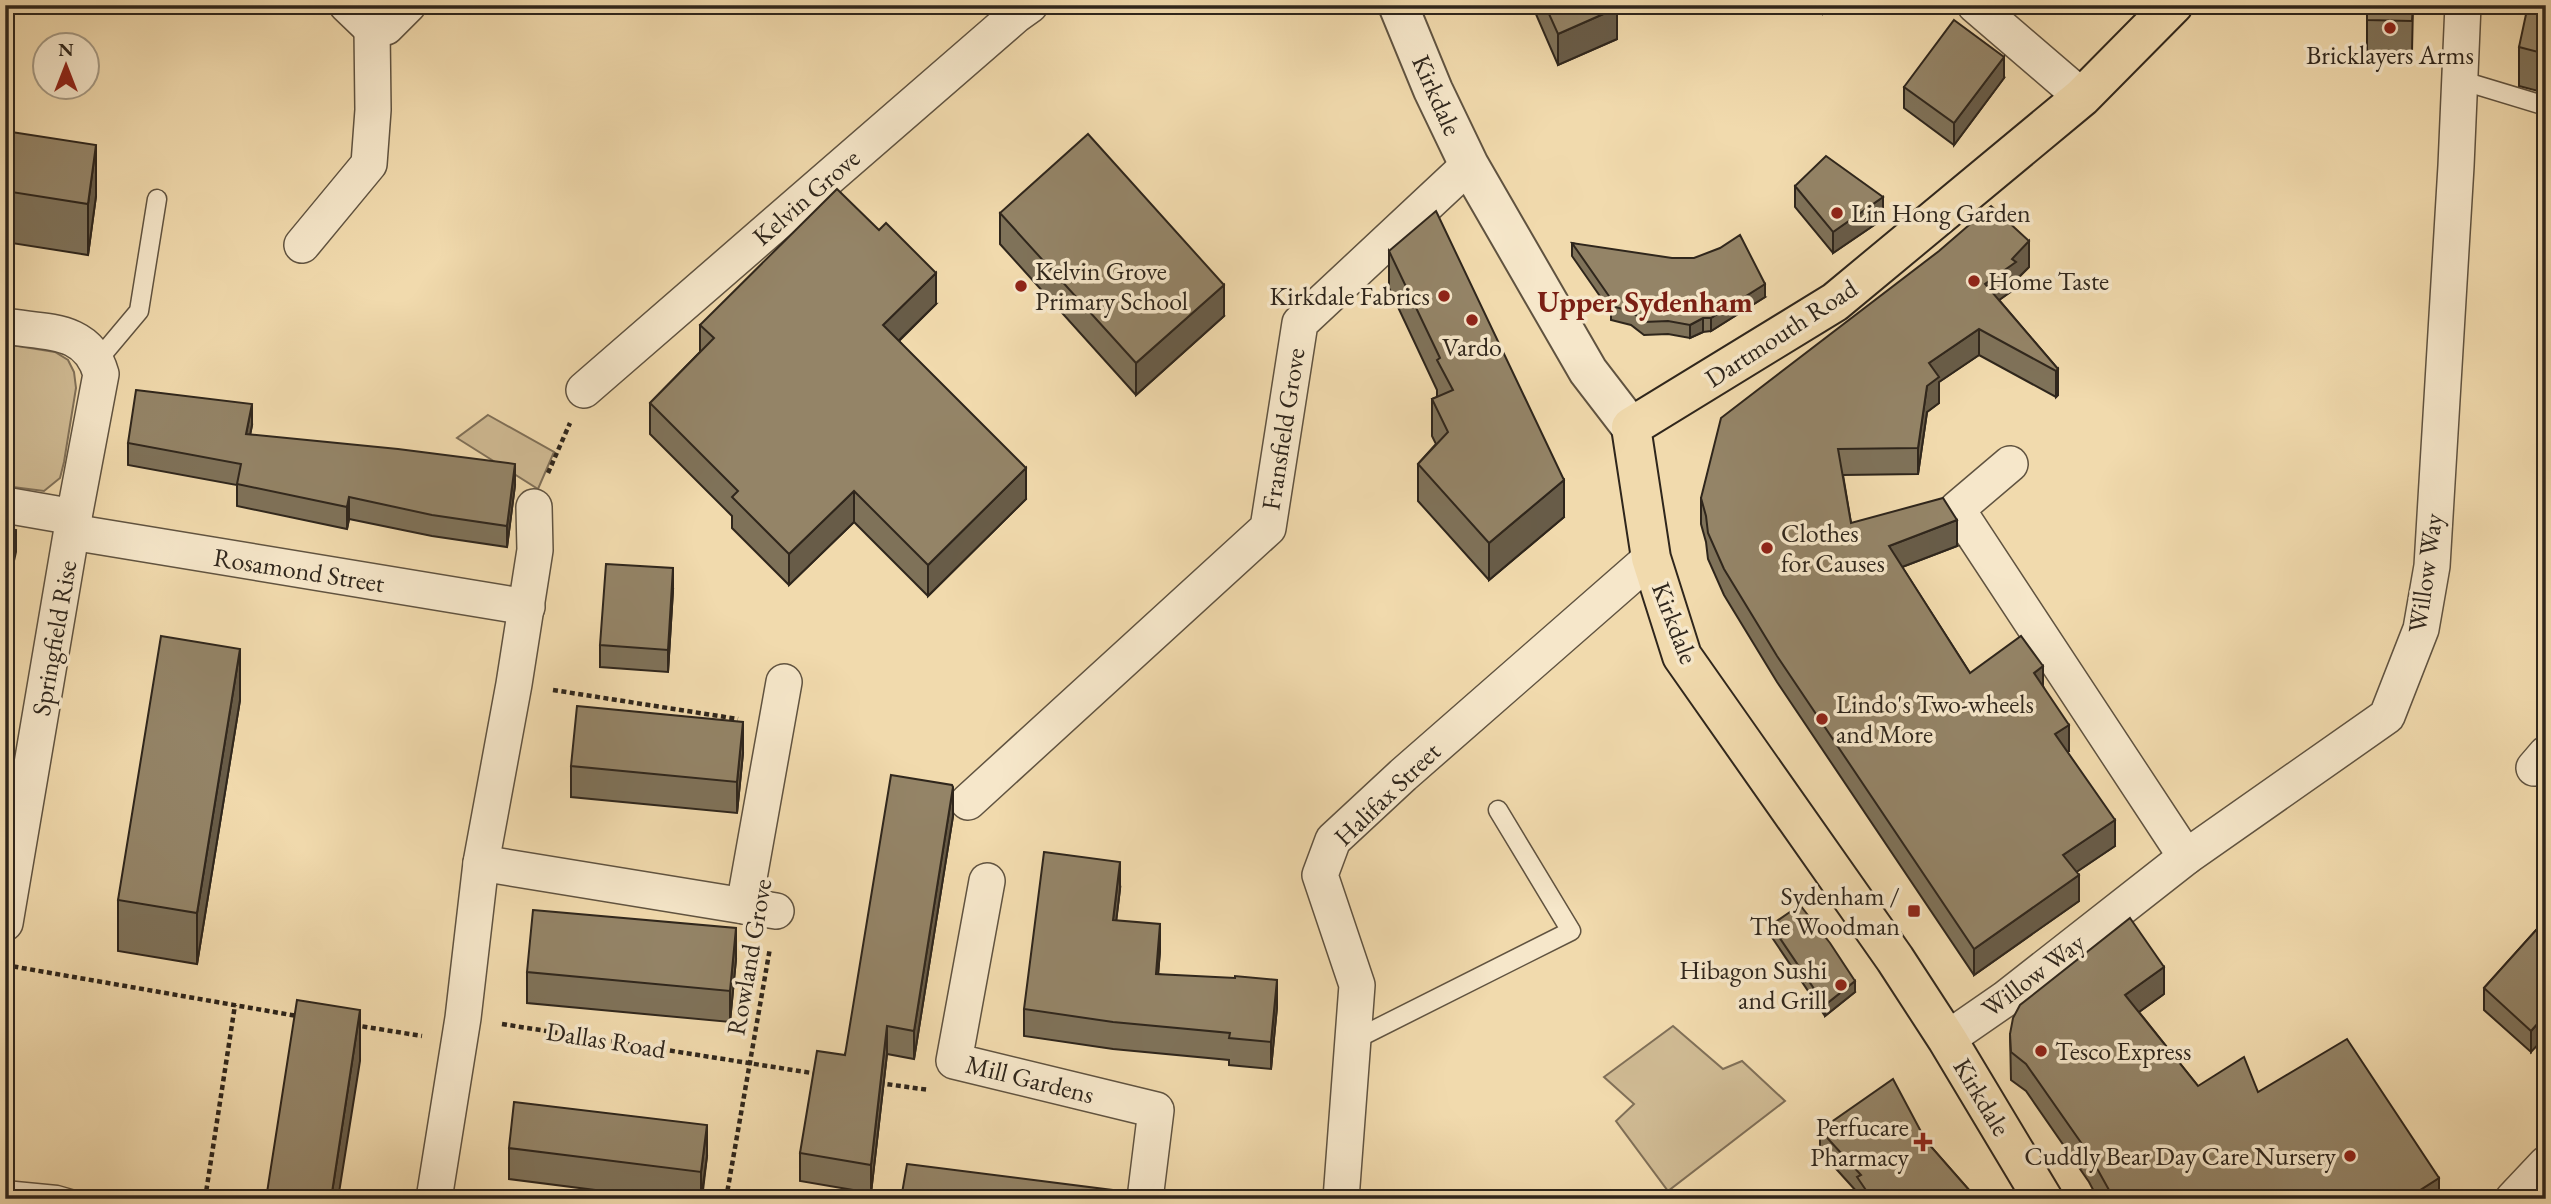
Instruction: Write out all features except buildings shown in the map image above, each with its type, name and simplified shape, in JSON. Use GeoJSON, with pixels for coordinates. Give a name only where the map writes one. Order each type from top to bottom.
{"type":"FeatureCollection","features":[{"type":"Feature","properties":{"kind":"main road","name":"Dartmouth Road"},"geometry":{"type":"LineString","coordinates":[[1631,427],[1835,302],[2082,97],[2173,5]]}},
{"type":"Feature","properties":{"kind":"main road","name":"Kirkdale"},"geometry":{"type":"LineString","coordinates":[[1631,427],[1651,558],[1682,656],[1895,959],[1947,1039],[2043,1199]]}},
{"type":"Feature","properties":{"kind":"street"},"geometry":{"type":"LineString","coordinates":[[302,245],[369,164],[373,110],[372,29],[347,5]]}},
{"type":"Feature","properties":{"kind":"street"},"geometry":{"type":"LineString","coordinates":[[372,29],[386,26],[408,5]]}},
{"type":"Feature","properties":{"kind":"street","name":"Kelvin Grove"},"geometry":{"type":"LineString","coordinates":[[584,390],[1030,5]]}},
{"type":"Feature","properties":{"kind":"street","name":"Kirkdale"},"geometry":{"type":"LineString","coordinates":[[1398,5],[1433,90],[1469,165],[1588,371],[1631,427]]}},
{"type":"Feature","properties":{"kind":"street"},"geometry":{"type":"LineString","coordinates":[[1975,5],[2082,97]]}},
{"type":"Feature","properties":{"kind":"street","name":"Willow Way"},"geometry":{"type":"LineString","coordinates":[[1947,1039],[2005,999],[2186,857],[2387,716],[2421,629],[2432,566],[2463,5]]}},
{"type":"Feature","properties":{"kind":"street","name":"Fransfield Grove"},"geometry":{"type":"LineString","coordinates":[[968,802],[1268,528],[1300,323],[1469,165]]}},
{"type":"Feature","properties":{"kind":"street"},"geometry":{"type":"LineString","coordinates":[[5,326],[75,337],[88,347],[97,361],[101,374],[73,525]]}},
{"type":"Feature","properties":{"kind":"street"},"geometry":{"type":"LineString","coordinates":[[2010,464],[1957,509],[2186,857]]}},
{"type":"Feature","properties":{"kind":"street","name":"Rosamond Street"},"geometry":{"type":"LineString","coordinates":[[5,505],[73,525],[527,607]]}},
{"type":"Feature","properties":{"kind":"street"},"geometry":{"type":"LineString","coordinates":[[434,1199],[461,1030],[481,863],[527,607],[535,550],[534,507]]}},
{"type":"Feature","properties":{"kind":"street","name":"Springfield Rise"},"geometry":{"type":"LineString","coordinates":[[5,923],[11,851],[73,525]]}},
{"type":"Feature","properties":{"kind":"street","name":"Halifax Street"},"geometry":{"type":"LineString","coordinates":[[1341,1199],[1357,985],[1320,875],[1333,840],[1403,775],[1651,558]]}},
{"type":"Feature","properties":{"kind":"street"},"geometry":{"type":"LineString","coordinates":[[481,863],[760,908],[784,682]]}},
{"type":"Feature","properties":{"kind":"street","name":"Mill Gardens"},"geometry":{"type":"LineString","coordinates":[[987,881],[954,1061],[1156,1110],[1145,1199]]}},
{"type":"Feature","properties":{"kind":"street"},"geometry":{"type":"LineString","coordinates":[[2514,1199],[2546,1164]]}},
{"type":"Feature","properties":{"kind":"lane"},"geometry":{"type":"LineString","coordinates":[[2460,80],[2546,106]]}},
{"type":"Feature","properties":{"kind":"lane"},"geometry":{"type":"LineString","coordinates":[[97,361],[139,311],[156,199]]}},
{"type":"Feature","properties":{"kind":"lane"},"geometry":{"type":"LineString","coordinates":[[1352,1041],[1571,931],[1498,810]]}},
{"type":"Feature","properties":{"kind":"lane"},"geometry":{"type":"LineString","coordinates":[[5,1190],[71,1199]]}},
{"type":"Feature","properties":{"kind":"path"},"geometry":{"type":"LineString","coordinates":[[534,507],[584,390]]}},
{"type":"Feature","properties":{"kind":"path"},"geometry":{"type":"LineString","coordinates":[[514,684],[778,726]]}},
{"type":"Feature","properties":{"kind":"path","name":"Rowland Grove"},"geometry":{"type":"LineString","coordinates":[[726,1199],[750,1064],[760,908]]}},
{"type":"Feature","properties":{"kind":"path"},"geometry":{"type":"LineString","coordinates":[[5,965],[303,1017]]}},
{"type":"Feature","properties":{"kind":"path"},"geometry":{"type":"LineString","coordinates":[[205,1199],[235,1005]]}},
{"type":"Feature","properties":{"kind":"path","name":"Dallas Road"},"geometry":{"type":"LineString","coordinates":[[343,1023],[461,1030],[830,1076]]}},
{"type":"Feature","properties":{"kind":"path"},"geometry":{"type":"LineString","coordinates":[[869,1082],[946,1091],[954,1061]]}},
{"type":"Feature","properties":{"kind":"shaded area"},"geometry":{"type":"Polygon","coordinates":[[[5,344],[55,352],[68,360],[74,372],[76,388],[60,478],[44,491],[5,486],[5,344]]]}},
{"type":"Feature","properties":{"kind":"shaded area"},"geometry":{"type":"Polygon","coordinates":[[[488,415],[554,452],[538,489],[457,438],[488,415]]]}},
{"type":"Feature","properties":{"kind":"shaded area"},"geometry":{"type":"Polygon","coordinates":[[[1673,1026],[1723,1069],[1742,1061],[1785,1101],[1668,1191],[1616,1121],[1634,1104],[1604,1077],[1673,1026]]]}},
{"type":"Feature","properties":{"kind":"place","name":"Bricklayers Arms"},"geometry":{"type":"Point","coordinates":[2390,28]}},
{"type":"Feature","properties":{"kind":"place","name":"Lin Hong Garden"},"geometry":{"type":"Point","coordinates":[1837,213]}},
{"type":"Feature","properties":{"kind":"place","name":"Home Taste"},"geometry":{"type":"Point","coordinates":[1974,281]}},
{"type":"Feature","properties":{"kind":"place","name":"Kelvin Grove Primary School"},"geometry":{"type":"Point","coordinates":[1021,286]}},
{"type":"Feature","properties":{"kind":"place","name":"Kirkdale Fabrics"},"geometry":{"type":"Point","coordinates":[1444,296]}},
{"type":"Feature","properties":{"kind":"place","name":"Vardo"},"geometry":{"type":"Point","coordinates":[1472,320]}},
{"type":"Feature","properties":{"kind":"place","name":"Clothes for Causes"},"geometry":{"type":"Point","coordinates":[1767,548]}},
{"type":"Feature","properties":{"kind":"place","name":"Lindo's Two-wheels and More"},"geometry":{"type":"Point","coordinates":[1822,719]}},
{"type":"Feature","properties":{"kind":"place","name":"Sydenham / The Woodman"},"geometry":{"type":"Point","coordinates":[1914,911]}},
{"type":"Feature","properties":{"kind":"place","name":"Hibagon Sushi and Grill"},"geometry":{"type":"Point","coordinates":[1841,985]}},
{"type":"Feature","properties":{"kind":"place","name":"Tesco Express"},"geometry":{"type":"Point","coordinates":[2041,1051]}},
{"type":"Feature","properties":{"kind":"place","name":"Perfucare Pharmacy"},"geometry":{"type":"Point","coordinates":[1923,1142]}},
{"type":"Feature","properties":{"kind":"place","name":"Cuddly Bear Day Care Nursery"},"geometry":{"type":"Point","coordinates":[2350,1156]}},
{"type":"Feature","properties":{"kind":"district","name":"Upper Sydenham"},"geometry":{"type":"Point","coordinates":[1645,302]}}]}
